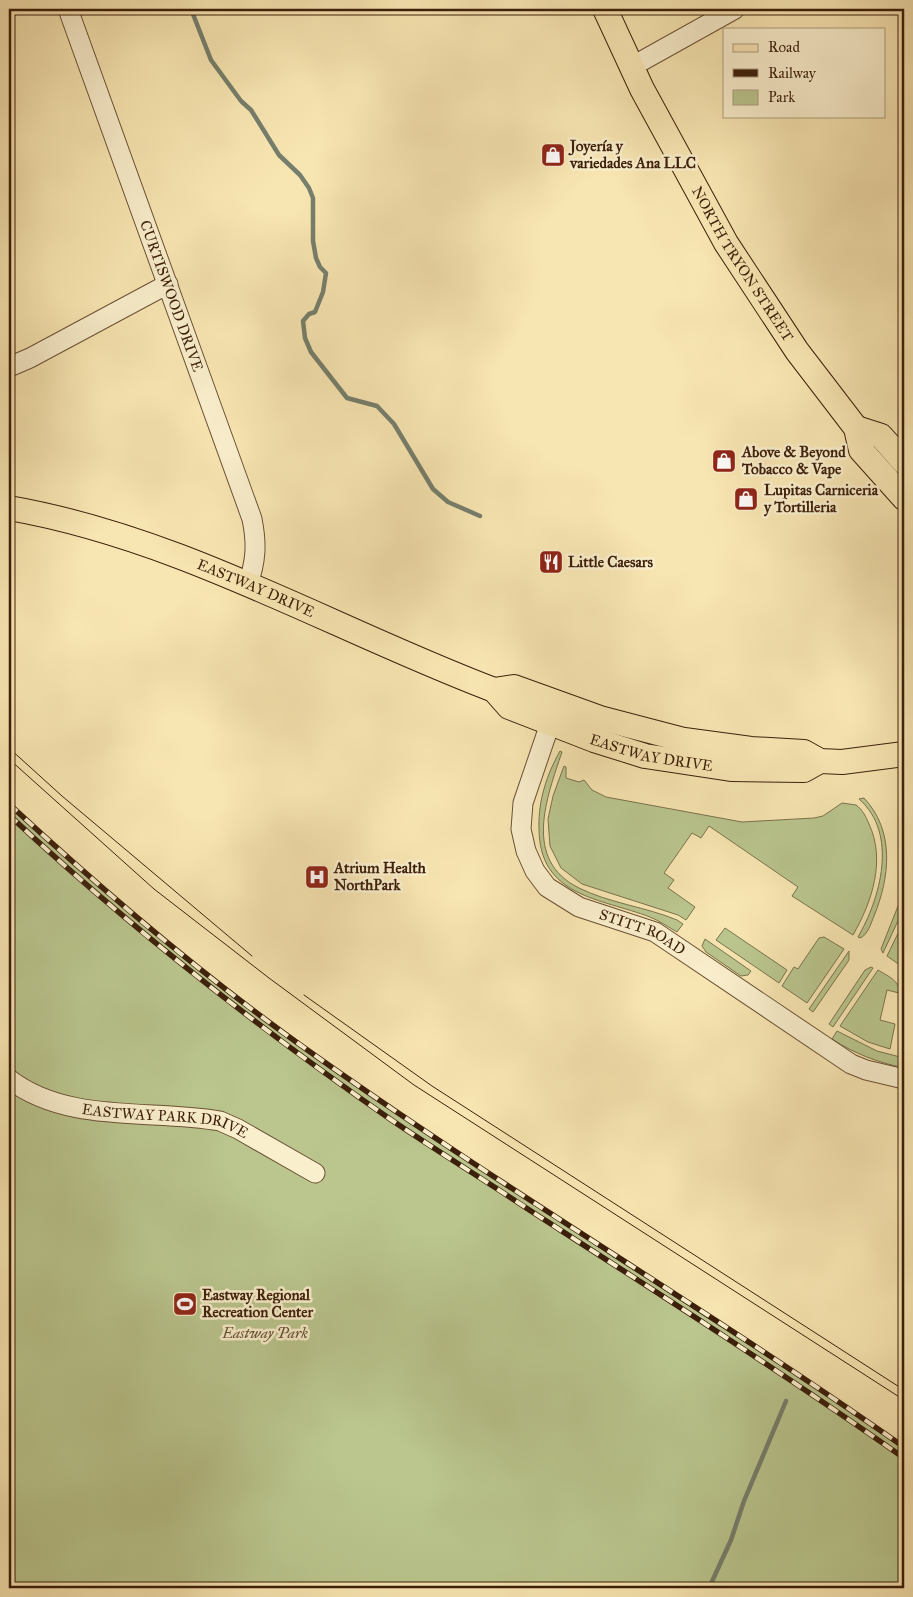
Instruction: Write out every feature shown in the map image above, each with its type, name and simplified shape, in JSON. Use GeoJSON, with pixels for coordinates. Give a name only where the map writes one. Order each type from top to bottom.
{"type":"FeatureCollection","features":[{"type":"Feature","properties":{"kind":"main road","name":"NORTH TRYON STREET"},"geometry":{"type":"LineString","coordinates":[[605,9],[631,66],[701,200],[730,251],[797,351],[856,428],[861,450],[904,498]]}},
{"type":"Feature","properties":{"kind":"main road"},"geometry":{"type":"LineString","coordinates":[[856,428],[881,436],[904,462]]}},
{"type":"Feature","properties":{"kind":"main road","name":"EASTWAY DRIVE"},"geometry":{"type":"LineString","coordinates":[[9,508],[114,533],[248,584],[494,690],[514,687],[553,713],[684,740],[742,748],[804,752],[820,762],[842,762],[904,754]]}},
{"type":"Feature","properties":{"kind":"street","name":"CURTISWOOD DRIVE"},"geometry":{"type":"LineString","coordinates":[[68,9],[252,519],[256,550],[255,563],[248,584]]}},
{"type":"Feature","properties":{"kind":"street"},"geometry":{"type":"LineString","coordinates":[[631,66],[735,9]]}},
{"type":"Feature","properties":{"kind":"street"},"geometry":{"type":"LineString","coordinates":[[9,367],[30,358],[168,284]]}},
{"type":"Feature","properties":{"kind":"street","name":"STITT ROAD"},"geometry":{"type":"LineString","coordinates":[[553,713],[523,803],[521,829],[526,851],[535,871],[547,887],[580,907],[655,932],[851,1064],[866,1070],[904,1079]]}},
{"type":"Feature","properties":{"kind":"street","name":"EASTWAY PARK DRIVE"},"geometry":{"type":"LineString","coordinates":[[9,1079],[36,1096],[71,1106],[220,1121],[238,1129],[315,1173]]}},
{"type":"Feature","properties":{"kind":"green space"},"geometry":{"type":"Polygon","coordinates":[[[560,751],[562,752],[550,788],[544,826],[545,845],[550,861],[561,876],[579,888],[603,898],[677,920],[683,924],[677,932],[650,917],[593,899],[576,891],[561,881],[549,868],[542,851],[539,818],[544,788],[560,751]]]}},
{"type":"Feature","properties":{"kind":"green space"},"geometry":{"type":"Polygon","coordinates":[[[564,766],[566,767],[566,778],[579,782],[584,780],[592,790],[606,797],[742,822],[814,818],[823,816],[842,803],[856,805],[865,816],[874,838],[876,866],[871,895],[853,935],[792,896],[798,887],[709,826],[701,838],[692,833],[664,873],[674,880],[668,888],[695,907],[686,920],[678,915],[582,884],[561,868],[550,846],[548,819],[553,796],[564,766]]]}},
{"type":"Feature","properties":{"kind":"green space"},"geometry":{"type":"Polygon","coordinates":[[[864,798],[874,811],[881,825],[887,855],[884,886],[869,928],[860,938],[858,937],[866,922],[879,886],[882,867],[882,848],[879,830],[871,813],[859,799],[864,798]]]}},
{"type":"Feature","properties":{"kind":"green space","name":"Eastway Park"},"geometry":{"type":"Polygon","coordinates":[[[9,806],[108,893],[211,976],[317,1055],[534,1205],[866,1421],[904,1449],[904,1588],[9,1588],[9,806]]]}},
{"type":"Feature","properties":{"kind":"green space"},"geometry":{"type":"Polygon","coordinates":[[[904,891],[903,910],[883,953],[881,949],[904,891]]]}},
{"type":"Feature","properties":{"kind":"green space"},"geometry":{"type":"Polygon","coordinates":[[[904,921],[904,968],[887,956],[904,921]]]}},
{"type":"Feature","properties":{"kind":"green space"},"geometry":{"type":"Polygon","coordinates":[[[725,928],[787,970],[779,983],[716,940],[725,928]]]}},
{"type":"Feature","properties":{"kind":"green space"},"geometry":{"type":"Polygon","coordinates":[[[824,937],[844,949],[807,1003],[782,986],[794,967],[798,969],[819,938],[824,937]]]}},
{"type":"Feature","properties":{"kind":"green space"},"geometry":{"type":"Polygon","coordinates":[[[705,939],[751,971],[748,975],[741,976],[706,952],[702,946],[705,939]]]}},
{"type":"Feature","properties":{"kind":"green space"},"geometry":{"type":"Polygon","coordinates":[[[849,951],[849,960],[813,1012],[809,1009],[849,951]]]}},
{"type":"Feature","properties":{"kind":"green space"},"geometry":{"type":"Polygon","coordinates":[[[873,968],[833,1027],[829,1024],[865,970],[873,968]]]}},
{"type":"Feature","properties":{"kind":"green space"},"geometry":{"type":"Polygon","coordinates":[[[878,970],[892,979],[899,989],[899,993],[887,990],[880,1020],[895,1024],[890,1049],[868,1042],[840,1026],[878,970]]]}},
{"type":"Feature","properties":{"kind":"green space"},"geometry":{"type":"Polygon","coordinates":[[[837,1031],[877,1051],[904,1058],[904,1068],[866,1057],[849,1049],[832,1039],[837,1031]]]}},
{"type":"Feature","properties":{"kind":"waterway"},"geometry":{"type":"LineString","coordinates":[[191,9],[211,60],[241,101],[251,110],[279,155],[300,175],[313,198],[313,241],[316,258],[320,267],[326,273],[323,292],[315,312],[309,314],[303,321],[305,338],[311,352],[347,398],[377,406],[394,424],[433,489],[448,502],[480,516]]}},
{"type":"Feature","properties":{"kind":"waterway"},"geometry":{"type":"LineString","coordinates":[[709,1588],[731,1540],[744,1501],[786,1401]]}},
{"type":"Feature","properties":{"kind":"tram line"},"geometry":{"type":"LineString","coordinates":[[9,748],[62,796],[252,956]]}},
{"type":"Feature","properties":{"kind":"tram line"},"geometry":{"type":"LineString","coordinates":[[9,759],[154,889],[269,978],[414,1085],[904,1400]]}},
{"type":"Feature","properties":{"kind":"tram line"},"geometry":{"type":"LineString","coordinates":[[304,995],[432,1086],[904,1390]]}},
{"type":"Feature","properties":{"kind":"railway"},"geometry":{"type":"LineString","coordinates":[[9,804],[150,928],[224,988],[299,1044],[449,1147],[754,1345],[904,1447]]}},
{"type":"Feature","properties":{"kind":"railway"},"geometry":{"type":"LineString","coordinates":[[9,815],[100,896],[194,974],[340,1084],[426,1143],[766,1364],[904,1458]]}},
{"type":"Feature","properties":{"kind":"place","name":"Joyería y variedades Ana LLC"},"geometry":{"type":"Point","coordinates":[553,155]}},
{"type":"Feature","properties":{"kind":"place","name":"Above & Beyond Tobacco & Vape"},"geometry":{"type":"Point","coordinates":[724,461]}},
{"type":"Feature","properties":{"kind":"place","name":"Lupitas Carniceria y Tortilleria"},"geometry":{"type":"Point","coordinates":[746,499]}},
{"type":"Feature","properties":{"kind":"place","name":"Little Caesars"},"geometry":{"type":"Point","coordinates":[551,562]}},
{"type":"Feature","properties":{"kind":"place","name":"Atrium Health NorthPark"},"geometry":{"type":"Point","coordinates":[317,877]}},
{"type":"Feature","properties":{"kind":"place","name":"Eastway Regional Recreation Center"},"geometry":{"type":"Point","coordinates":[185,1304]}}]}
